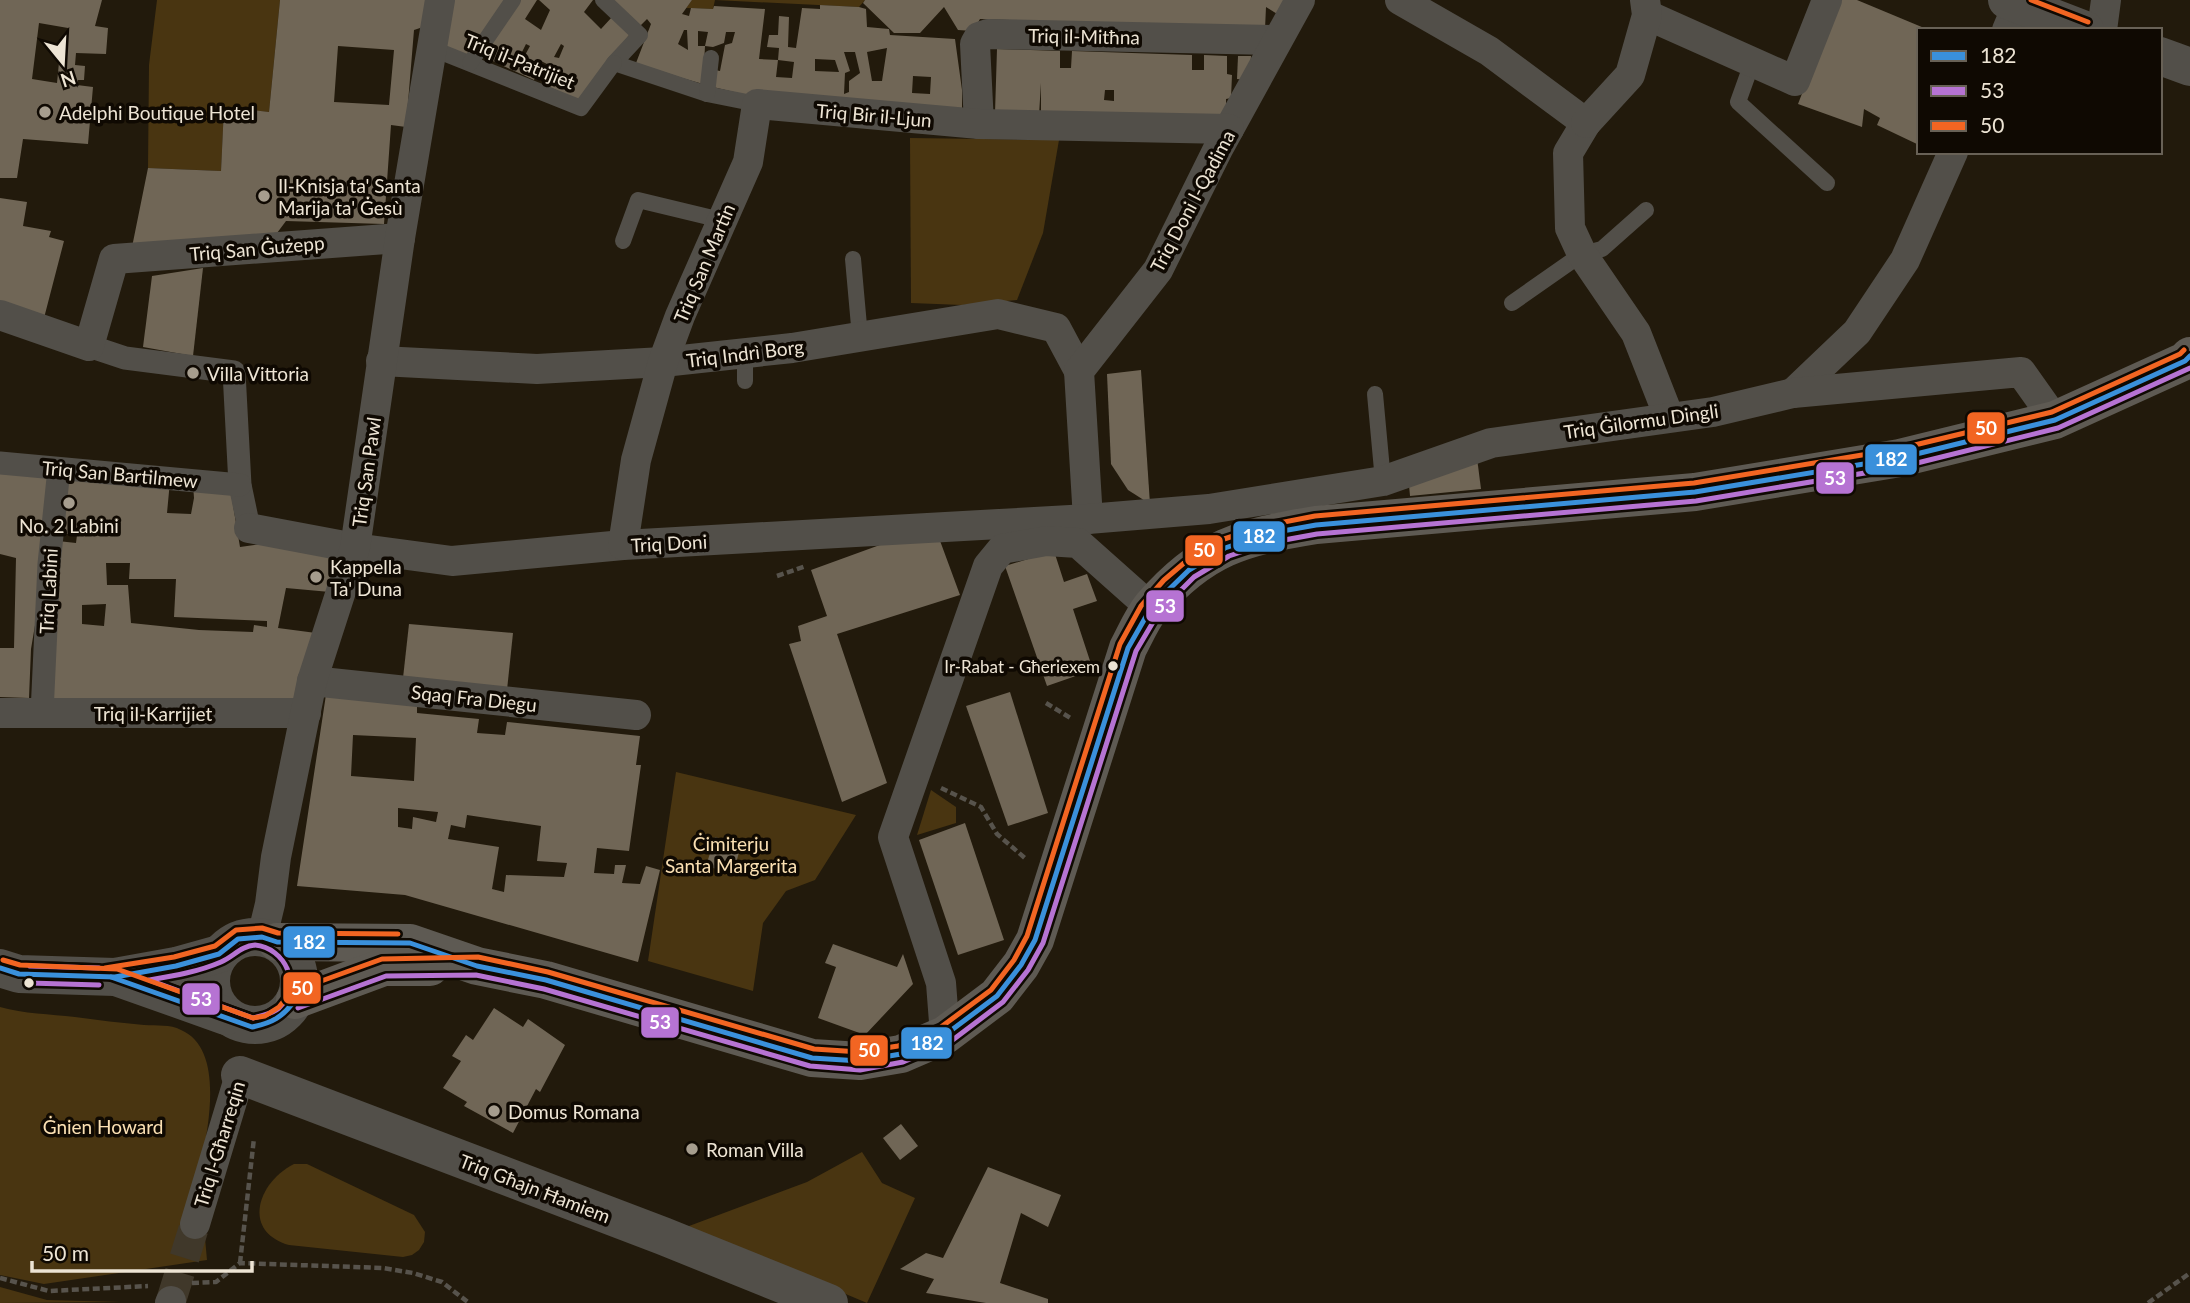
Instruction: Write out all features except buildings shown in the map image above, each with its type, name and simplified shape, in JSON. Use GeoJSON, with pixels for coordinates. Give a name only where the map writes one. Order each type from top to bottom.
{"type":"FeatureCollection","features":[{"type":"Feature","properties":{"kind":"main road"},"geometry":{"type":"LineString","coordinates":[[270,939],[410,943],[477,966],[546,980],[812,1058],[860,1061],[901,1054],[945,1035],[998,996],[1021,965],[1035,940],[1128,648],[1151,608],[1192,566],[1224,546],[1273,532],[1316,525],[1695,492],[1900,458],[2056,420],[2188,360]]}},
{"type":"Feature","properties":{"kind":"main road"},"geometry":{"type":"LineString","coordinates":[[256,1015],[384,967],[477,966]]}},
{"type":"Feature","properties":{"kind":"street","name":"Triq San Pawl"},"geometry":{"type":"LineString","coordinates":[[270,939],[270,904],[276,857],[312,681],[355,548],[400,238],[440,0]]}},
{"type":"Feature","properties":{"kind":"street","name":"Triq Doni l-Qadima"},"geometry":{"type":"LineString","coordinates":[[1079,371],[1158,270],[1229,130],[1300,0]]}},
{"type":"Feature","properties":{"kind":"street"},"geometry":{"type":"LineString","coordinates":[[1400,0],[1489,51],[1586,123]]}},
{"type":"Feature","properties":{"kind":"street"},"geometry":{"type":"LineString","coordinates":[[1669,417],[1636,333],[1582,254],[1570,228],[1568,153],[1586,123],[1630,75],[1646,8],[1752,63],[1795,81],[1827,0]]}},
{"type":"Feature","properties":{"kind":"street"},"geometry":{"type":"LineString","coordinates":[[2102,28],[2106,0]]}},
{"type":"Feature","properties":{"kind":"street"},"geometry":{"type":"LineString","coordinates":[[2011,11],[2077,28]]}},
{"type":"Feature","properties":{"kind":"street","name":"Triq il-Mitħna"},"geometry":{"type":"LineString","coordinates":[[979,124],[975,44],[979,37],[988,34],[1277,40]]}},
{"type":"Feature","properties":{"kind":"street"},"geometry":{"type":"LineString","coordinates":[[2162,57],[2190,67]]}},
{"type":"Feature","properties":{"kind":"street","name":"Triq Bir il-Ljun"},"geometry":{"type":"LineString","coordinates":[[757,104],[979,124],[1229,130]]}},
{"type":"Feature","properties":{"kind":"street","name":"Triq San Martin"},"geometry":{"type":"LineString","coordinates":[[623,545],[636,460],[663,362],[680,316],[748,162],[757,104]]}},
{"type":"Feature","properties":{"kind":"street"},"geometry":{"type":"LineString","coordinates":[[1793,393],[1857,332],[1905,260],[1952,154]]}},
{"type":"Feature","properties":{"kind":"street","name":"Triq San Ġużepp"},"geometry":{"type":"LineString","coordinates":[[89,346],[114,259],[400,238]]}},
{"type":"Feature","properties":{"kind":"street","name":"Triq Indrì Borg"},"geometry":{"type":"LineString","coordinates":[[381,361],[537,369],[663,362],[745,367],[792,348],[998,314],[1056,328],[1079,371]]}},
{"type":"Feature","properties":{"kind":"street"},"geometry":{"type":"LineString","coordinates":[[0,315],[89,346]]}},
{"type":"Feature","properties":{"kind":"street","name":"Triq Doni"},"geometry":{"type":"LineString","coordinates":[[89,346],[125,358],[234,372],[240,485],[249,528],[355,548],[452,561],[623,545],[1088,519],[1209,509]]}},
{"type":"Feature","properties":{"kind":"street"},"geometry":{"type":"LineString","coordinates":[[1079,371],[1088,519]]}},
{"type":"Feature","properties":{"kind":"street","name":"Triq Ġilormu Dingli"},"geometry":{"type":"LineString","coordinates":[[1209,509],[1383,481],[1490,443],[1713,412],[1793,393],[2021,372],[2056,420]]}},
{"type":"Feature","properties":{"kind":"street","name":"Triq San Bartilmew"},"geometry":{"type":"LineString","coordinates":[[0,463],[240,485]]}},
{"type":"Feature","properties":{"kind":"street","name":"Triq Labini"},"geometry":{"type":"LineString","coordinates":[[42,713],[49,564],[59,469]]}},
{"type":"Feature","properties":{"kind":"street"},"geometry":{"type":"LineString","coordinates":[[1209,509],[1224,546]]}},
{"type":"Feature","properties":{"kind":"street"},"geometry":{"type":"LineString","coordinates":[[945,1035],[941,983],[893,837],[988,566],[1002,549],[1046,541],[1079,543],[1151,608]]}},
{"type":"Feature","properties":{"kind":"street","name":"Sqaq Fra Diegu"},"geometry":{"type":"LineString","coordinates":[[312,681],[636,715]]}},
{"type":"Feature","properties":{"kind":"street","name":"Triq il-Karrijiet"},"geometry":{"type":"LineString","coordinates":[[0,713],[306,713]]}},
{"type":"Feature","properties":{"kind":"street"},"geometry":{"type":"LineString","coordinates":[[0,968],[19,974],[115,977],[177,966],[219,954],[237,939],[270,939]]}},
{"type":"Feature","properties":{"kind":"street","name":"Triq l-Għarreqin"},"geometry":{"type":"LineString","coordinates":[[195,1224],[256,1081],[256,1015],[299,987],[295,961],[288,950],[270,939]]}},
{"type":"Feature","properties":{"kind":"street"},"geometry":{"type":"LineString","coordinates":[[219,954],[210,980],[217,1005],[256,1015]]}},
{"type":"Feature","properties":{"kind":"street"},"geometry":{"type":"LineString","coordinates":[[115,977],[256,1015]]}},
{"type":"Feature","properties":{"kind":"street","name":"Triq Għajn Ħamiem"},"geometry":{"type":"LineString","coordinates":[[256,1081],[663,1236],[829,1303]]}},
{"type":"Feature","properties":{"kind":"lane"},"geometry":{"type":"LineString","coordinates":[[470,63],[513,0]]}},
{"type":"Feature","properties":{"kind":"lane"},"geometry":{"type":"LineString","coordinates":[[603,0],[640,35],[614,63]]}},
{"type":"Feature","properties":{"kind":"lane","name":"Triq il-Patrijiet"},"geometry":{"type":"LineString","coordinates":[[431,48],[581,108],[614,63]]}},
{"type":"Feature","properties":{"kind":"lane"},"geometry":{"type":"LineString","coordinates":[[707,94],[711,58]]}},
{"type":"Feature","properties":{"kind":"lane","name":"Triq Bir il-Ljun"},"geometry":{"type":"LineString","coordinates":[[614,63],[707,94],[757,104]]}},
{"type":"Feature","properties":{"kind":"lane"},"geometry":{"type":"LineString","coordinates":[[1752,63],[1738,102],[1827,183]]}},
{"type":"Feature","properties":{"kind":"lane"},"geometry":{"type":"LineString","coordinates":[[623,241],[638,200],[721,220]]}},
{"type":"Feature","properties":{"kind":"lane"},"geometry":{"type":"LineString","coordinates":[[1511,303],[1582,254],[1602,249],[1646,210]]}},
{"type":"Feature","properties":{"kind":"lane"},"geometry":{"type":"LineString","coordinates":[[853,259],[860,337]]}},
{"type":"Feature","properties":{"kind":"lane"},"geometry":{"type":"LineString","coordinates":[[1375,394],[1383,481]]}},
{"type":"Feature","properties":{"kind":"path"},"geometry":{"type":"LineString","coordinates":[[1046,703],[1082,726]]}},
{"type":"Feature","properties":{"kind":"path"},"geometry":{"type":"LineString","coordinates":[[919,762],[939,787],[981,807],[997,834],[1053,882]]}},
{"type":"Feature","properties":{"kind":"path"},"geometry":{"type":"LineString","coordinates":[[240,1263],[255,1131],[256,1081]]}},
{"type":"Feature","properties":{"kind":"path"},"geometry":{"type":"LineString","coordinates":[[0,1278],[49,1291],[173,1293],[216,1282],[240,1263],[383,1268],[413,1272],[442,1282],[469,1303]]}},
{"type":"Feature","properties":{"kind":"path"},"geometry":{"type":"LineString","coordinates":[[2148,1303],[2190,1273]]}},
{"type":"Feature","properties":{"kind":"green space"},"geometry":{"type":"Polygon","coordinates":[[[157,0],[280,0],[269,112],[224,108],[221,171],[148,168],[149,65],[157,0]]]}},
{"type":"Feature","properties":{"kind":"green space"},"geometry":{"type":"Polygon","coordinates":[[[692,0],[715,0],[713,9],[686,8],[692,0]]]}},
{"type":"Feature","properties":{"kind":"green space"},"geometry":{"type":"Polygon","coordinates":[[[715,0],[865,0],[859,7],[715,0]]]}},
{"type":"Feature","properties":{"kind":"green space"},"geometry":{"type":"Polygon","coordinates":[[[910,138],[1059,140],[1043,233],[1017,300],[962,305],[911,303],[910,138]]]}},
{"type":"Feature","properties":{"kind":"green space","name":"Ċimiterju Santa Margerita"},"geometry":{"type":"Polygon","coordinates":[[[676,772],[856,815],[815,880],[786,891],[763,923],[753,991],[648,961],[676,772]]]}},
{"type":"Feature","properties":{"kind":"green space"},"geometry":{"type":"Polygon","coordinates":[[[931,790],[956,807],[956,823],[917,835],[931,790]]]}},
{"type":"Feature","properties":{"kind":"green space","name":"Ġnien Howard"},"geometry":{"type":"Polygon","coordinates":[[[0,1007],[172,1027],[181,1030],[198,1043],[207,1064],[209,1118],[187,1221],[204,1227],[207,1260],[44,1284],[0,1275],[0,1007]]]}},
{"type":"Feature","properties":{"kind":"green space"},"geometry":{"type":"Polygon","coordinates":[[[862,1152],[882,1183],[915,1198],[867,1303],[725,1243],[673,1232],[807,1182],[862,1152]]]}},
{"type":"Feature","properties":{"kind":"green space"},"geometry":{"type":"Polygon","coordinates":[[[294,1164],[307,1164],[414,1215],[425,1232],[424,1242],[419,1250],[403,1257],[289,1245],[274,1238],[264,1229],[260,1206],[271,1182],[294,1164]]]}},
{"type":"Feature","properties":{"kind":"green space"},"geometry":{"type":"Polygon","coordinates":[[[0,1287],[47,1300],[122,1302],[0,1303],[0,1287]]]}},
{"type":"Feature","properties":{"kind":"tunnel"},"geometry":{"type":"LineString","coordinates":[[171,1301],[195,1224]]}},
{"type":"Feature","properties":{"kind":"transit line","name":"50"},"geometry":{"type":"LineString","coordinates":[[2031,0],[2088,22]]}},
{"type":"Feature","properties":{"kind":"transit line","name":"50"},"geometry":{"type":"LineString","coordinates":[[3,960],[20,965],[117,969],[253,1018],[265,1016],[279,1007],[291,992],[382,959],[478,957],[548,972],[814,1049],[860,1052],[898,1046],[941,1027],[991,990],[1014,960],[1027,936],[1120,644],[1141,606],[1164,580],[1184,563],[1221,540],[1264,526],[1315,516],[1694,483],[1898,449],[2052,412],[2184,350]]}},
{"type":"Feature","properties":{"kind":"transit line","name":"182"},"geometry":{"type":"LineString","coordinates":[[0,968],[19,974],[115,977],[176,966],[219,954],[238,939],[262,937],[277,942],[410,943],[477,966],[546,980],[812,1058],[860,1061],[901,1054],[945,1035],[997,996],[1021,965],[1035,940],[1128,648],[1152,606],[1189,570],[1225,548],[1266,534],[1316,525],[1695,492],[1900,458],[2055,420],[2185,361],[2190,356]]}},
{"type":"Feature","properties":{"kind":"transit line","name":"53"},"geometry":{"type":"LineString","coordinates":[[298,1008],[386,976],[476,975],[544,989],[810,1066],[860,1070],[903,1062],[950,1042],[1003,1002],[1028,970],[1043,943],[1136,651],[1159,612],[1194,577],[1229,556],[1268,543],[1317,534],[1696,501],[1901,467],[2058,428],[2190,368]]}},
{"type":"Feature","properties":{"kind":"transit line","name":"50"},"geometry":{"type":"LineString","coordinates":[[105,968],[174,957],[215,946],[236,930],[262,928],[278,933],[398,934]]}},
{"type":"Feature","properties":{"kind":"transit line","name":"53"},"geometry":{"type":"LineString","coordinates":[[255,945],[275,953],[282,960],[290,979],[286,999],[273,1012],[253,1018],[149,980],[203,968],[225,960],[245,947],[255,945]]}},
{"type":"Feature","properties":{"kind":"transit line","name":"53"},"geometry":{"type":"LineString","coordinates":[[30,966],[99,968]]}},
{"type":"Feature","properties":{"kind":"transit line","name":"182"},"geometry":{"type":"LineString","coordinates":[[111,977],[252,1027],[276,1018],[295,1000]]}},
{"type":"Feature","properties":{"kind":"transit line","name":"53"},"geometry":{"type":"LineString","coordinates":[[29,983],[99,985]]}},
{"type":"Feature","properties":{"kind":"place","name":"Adelphi Boutique Hotel"},"geometry":{"type":"Point","coordinates":[45,112]}},
{"type":"Feature","properties":{"kind":"place","name":"Il-Knisja ta' Santa Marija ta' Ġesù"},"geometry":{"type":"Point","coordinates":[264,196]}},
{"type":"Feature","properties":{"kind":"place","name":"Villa Vittoria"},"geometry":{"type":"Point","coordinates":[193,373]}},
{"type":"Feature","properties":{"kind":"place","name":"No. 2 Labini"},"geometry":{"type":"Point","coordinates":[69,503]}},
{"type":"Feature","properties":{"kind":"place","name":"Kappella Ta' Duna"},"geometry":{"type":"Point","coordinates":[316,577]}},
{"type":"Feature","properties":{"kind":"place","name":"Ir-Rabat - Għeriexem"},"geometry":{"type":"Point","coordinates":[1113,666]}},
{"type":"Feature","properties":{"kind":"place","name":"Domus Romana"},"geometry":{"type":"Point","coordinates":[494,1111]}},
{"type":"Feature","properties":{"kind":"place","name":"Roman Villa"},"geometry":{"type":"Point","coordinates":[692,1149]}}]}
